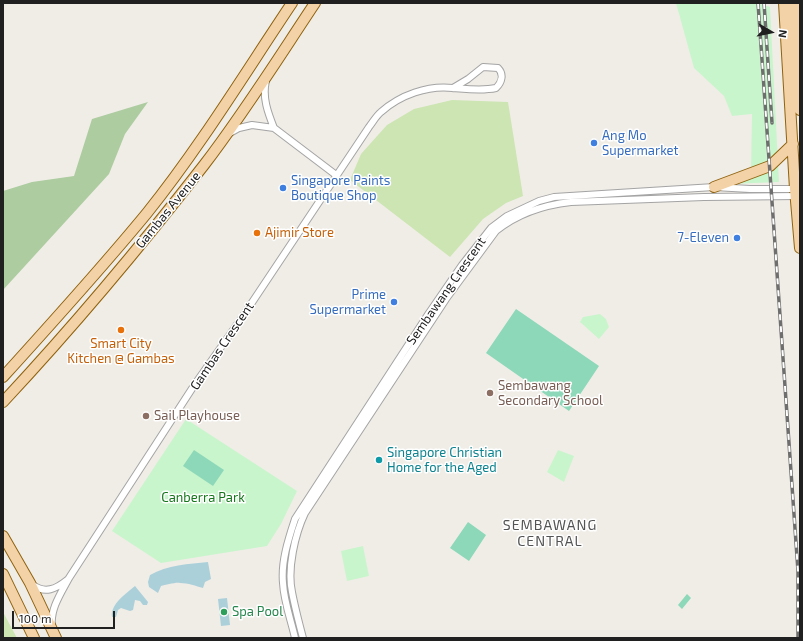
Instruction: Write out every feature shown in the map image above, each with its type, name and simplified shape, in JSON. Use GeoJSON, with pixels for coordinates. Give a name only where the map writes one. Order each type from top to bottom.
{"type":"FeatureCollection","features":[{"type":"Feature","properties":{"kind":"main road","name":"Gambas Avenue"},"geometry":{"type":"LineString","coordinates":[[3,377],[42,335],[147,213],[178,172],[292,3]]}},
{"type":"Feature","properties":{"kind":"main road","name":"Gambas Avenue"},"geometry":{"type":"LineString","coordinates":[[3,402],[129,259],[189,183],[225,135],[315,3]]}},
{"type":"Feature","properties":{"kind":"main road"},"geometry":{"type":"LineString","coordinates":[[789,7],[800,110]]}},
{"type":"Feature","properties":{"kind":"main road"},"geometry":{"type":"LineString","coordinates":[[789,7],[793,144],[798,193],[800,248]]}},
{"type":"Feature","properties":{"kind":"main road"},"geometry":{"type":"LineString","coordinates":[[714,187],[770,166],[793,144]]}},
{"type":"Feature","properties":{"kind":"main road"},"geometry":{"type":"LineString","coordinates":[[178,172],[176,178],[177,184],[180,187],[189,183]]}},
{"type":"Feature","properties":{"kind":"main road"},"geometry":{"type":"LineString","coordinates":[[147,213],[155,209],[158,210],[160,213],[158,222]]}},
{"type":"Feature","properties":{"kind":"main road"},"geometry":{"type":"LineString","coordinates":[[3,536],[30,583],[55,635]]}},
{"type":"Feature","properties":{"kind":"main road"},"geometry":{"type":"LineString","coordinates":[[3,574],[32,636]]}},
{"type":"Feature","properties":{"kind":"street","name":"Gambas Crescent"},"geometry":{"type":"LineString","coordinates":[[55,635],[52,614],[69,578],[196,384],[243,316],[336,175],[380,113],[399,99],[428,89],[453,88],[464,90],[496,88],[501,81],[501,73],[498,68],[483,66],[468,79],[453,88]]}},
{"type":"Feature","properties":{"kind":"street"},"geometry":{"type":"LineString","coordinates":[[268,73],[265,86],[266,104],[274,128]]}},
{"type":"Feature","properties":{"kind":"street"},"geometry":{"type":"LineString","coordinates":[[225,135],[239,128],[252,125],[274,128],[336,175]]}},
{"type":"Feature","properties":{"kind":"street","name":"Sembawang Crescent"},"geometry":{"type":"LineString","coordinates":[[295,638],[284,592],[282,571],[294,519],[429,313],[491,228],[507,216],[539,201],[554,197],[714,187],[798,193]]}},
{"type":"Feature","properties":{"kind":"street","name":"Sembawang Crescent"},"geometry":{"type":"LineString","coordinates":[[303,638],[291,591],[292,554],[300,523],[305,513],[446,299],[496,231],[537,209],[571,202],[798,193]]}},
{"type":"Feature","properties":{"kind":"street","name":"Gambas Crescent"},"geometry":{"type":"LineString","coordinates":[[30,583],[41,590],[49,590],[59,586],[69,578]]}},
{"type":"Feature","properties":{"kind":"green space"},"geometry":{"type":"Polygon","coordinates":[[[676,3],[757,3],[770,7],[779,182],[731,184],[751,170],[752,114],[732,116],[724,96],[694,68],[676,3]]]}},
{"type":"Feature","properties":{"kind":"green space"},"geometry":{"type":"Polygon","coordinates":[[[452,100],[508,102],[523,196],[506,203],[483,219],[450,257],[350,180],[361,154],[387,125],[414,109],[452,100]]]}},
{"type":"Feature","properties":{"kind":"green space"},"geometry":{"type":"Polygon","coordinates":[[[148,102],[125,134],[109,174],[3,290],[3,191],[32,182],[74,176],[92,119],[148,102]]]}},
{"type":"Feature","properties":{"kind":"green space"},"geometry":{"type":"Polygon","coordinates":[[[516,309],[599,366],[569,411],[486,353],[516,309]]]}},
{"type":"Feature","properties":{"kind":"green space"},"geometry":{"type":"Polygon","coordinates":[[[600,314],[606,319],[609,327],[599,339],[580,322],[583,317],[600,314]]]}},
{"type":"Feature","properties":{"kind":"green space","name":"Canberra Park"},"geometry":{"type":"Polygon","coordinates":[[[186,419],[297,491],[281,524],[267,546],[161,563],[112,531],[186,419]]]}},
{"type":"Feature","properties":{"kind":"green space"},"geometry":{"type":"Polygon","coordinates":[[[194,450],[224,470],[213,486],[183,466],[194,450]]]}},
{"type":"Feature","properties":{"kind":"green space"},"geometry":{"type":"Polygon","coordinates":[[[558,450],[574,456],[564,482],[547,472],[558,450]]]}},
{"type":"Feature","properties":{"kind":"green space"},"geometry":{"type":"Polygon","coordinates":[[[468,522],[486,535],[469,561],[450,548],[468,522]]]}},
{"type":"Feature","properties":{"kind":"green space"},"geometry":{"type":"Polygon","coordinates":[[[363,546],[369,576],[347,581],[341,551],[363,546]]]}},
{"type":"Feature","properties":{"kind":"green space"},"geometry":{"type":"Polygon","coordinates":[[[687,594],[691,598],[682,609],[678,605],[687,594]]]}},
{"type":"Feature","properties":{"kind":"green space"},"geometry":{"type":"Polygon","coordinates":[[[3,612],[17,638],[3,638],[3,612]]]}},
{"type":"Feature","properties":{"kind":"water"},"geometry":{"type":"Polygon","coordinates":[[[208,562],[211,579],[205,582],[203,588],[189,584],[176,583],[161,586],[158,593],[149,587],[148,582],[150,575],[164,569],[208,562]]]}},
{"type":"Feature","properties":{"kind":"water"},"geometry":{"type":"Polygon","coordinates":[[[135,586],[148,602],[147,605],[143,605],[140,601],[135,600],[133,610],[130,611],[121,608],[118,610],[116,617],[112,617],[112,612],[116,603],[135,586]]]}},
{"type":"Feature","properties":{"kind":"water","name":"Spa Pool"},"geometry":{"type":"Polygon","coordinates":[[[227,598],[230,625],[221,626],[218,599],[227,598]]]}},
{"type":"Feature","properties":{"kind":"railway"},"geometry":{"type":"LineString","coordinates":[[758,3],[798,571],[798,638]]}},
{"type":"Feature","properties":{"kind":"railway"},"geometry":{"type":"LineString","coordinates":[[764,3],[772,123]]}},
{"type":"Feature","properties":{"kind":"place","name":"Ang Mo Supermarket"},"geometry":{"type":"Point","coordinates":[594,143]}},
{"type":"Feature","properties":{"kind":"place","name":"Singapore Paints Boutique Shop"},"geometry":{"type":"Point","coordinates":[283,188]}},
{"type":"Feature","properties":{"kind":"place","name":"Ajimir Store"},"geometry":{"type":"Point","coordinates":[257,233]}},
{"type":"Feature","properties":{"kind":"place","name":"7-Eleven"},"geometry":{"type":"Point","coordinates":[737,238]}},
{"type":"Feature","properties":{"kind":"place","name":"Prime Supermarket"},"geometry":{"type":"Point","coordinates":[394,302]}},
{"type":"Feature","properties":{"kind":"place","name":"Smart City Kitchen @ Gambas"},"geometry":{"type":"Point","coordinates":[121,330]}},
{"type":"Feature","properties":{"kind":"place","name":"Sembawang Secondary School"},"geometry":{"type":"Point","coordinates":[490,393]}},
{"type":"Feature","properties":{"kind":"place","name":"Sail Playhouse"},"geometry":{"type":"Point","coordinates":[146,416]}},
{"type":"Feature","properties":{"kind":"place","name":"Singapore Christian Home for the Aged"},"geometry":{"type":"Point","coordinates":[379,460]}},
{"type":"Feature","properties":{"kind":"place","name":"Spa Pool"},"geometry":{"type":"Point","coordinates":[224,612]}},
{"type":"Feature","properties":{"kind":"district","name":"SEMBAWANG CENTRAL"},"geometry":{"type":"Point","coordinates":[550,534]}}]}
